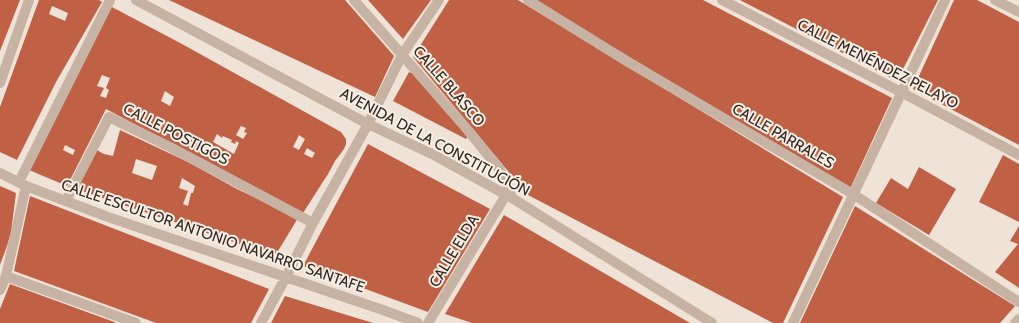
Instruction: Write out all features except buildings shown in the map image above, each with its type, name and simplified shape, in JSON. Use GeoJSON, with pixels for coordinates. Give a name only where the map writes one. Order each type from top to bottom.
{"type":"FeatureCollection","features":[{"type":"Feature","properties":{"kind":"street"},"geometry":{"type":"LineString","coordinates":[[0,83],[29,0]]}},
{"type":"Feature","properties":{"kind":"street"},"geometry":{"type":"LineString","coordinates":[[0,290],[6,276],[22,184],[110,0]]}},
{"type":"Feature","properties":{"kind":"street","name":"AVENIDA DE LA CONSTITUCIÓN"},"geometry":{"type":"LineString","coordinates":[[136,0],[368,124],[434,156],[509,197],[699,320],[712,323]]}},
{"type":"Feature","properties":{"kind":"street","name":"CALLE BLASCO"},"geometry":{"type":"LineString","coordinates":[[354,0],[466,128],[500,170],[507,183],[509,197]]}},
{"type":"Feature","properties":{"kind":"street"},"geometry":{"type":"LineString","coordinates":[[261,323],[286,277],[312,223],[368,124],[402,55],[439,0]]}},
{"type":"Feature","properties":{"kind":"street","name":"CALLE PARRALES"},"geometry":{"type":"LineString","coordinates":[[528,0],[628,62],[853,194],[1019,302]]}},
{"type":"Feature","properties":{"kind":"street","name":"CALLE MENÉNDEZ PELAYO"},"geometry":{"type":"LineString","coordinates":[[722,0],[901,92],[1019,155]]}},
{"type":"Feature","properties":{"kind":"street"},"geometry":{"type":"LineString","coordinates":[[793,323],[945,0]]}},
{"type":"Feature","properties":{"kind":"street"},"geometry":{"type":"LineString","coordinates":[[995,0],[1019,12]]}},
{"type":"Feature","properties":{"kind":"street","name":"CALLE POSTIGOS"},"geometry":{"type":"LineString","coordinates":[[66,201],[109,117],[170,147],[312,223]]}},
{"type":"Feature","properties":{"kind":"street","name":"CALLE ESCULTOR ANTONIO NAVARRO SANTAFE"},"geometry":{"type":"LineString","coordinates":[[0,173],[22,184],[108,217],[418,323]]}},
{"type":"Feature","properties":{"kind":"street","name":"CALLE ELDA"},"geometry":{"type":"LineString","coordinates":[[428,323],[509,197]]}},
{"type":"Feature","properties":{"kind":"street"},"geometry":{"type":"LineString","coordinates":[[6,276],[136,323]]}},
{"type":"Feature","properties":{"kind":"street"},"geometry":{"type":"LineString","coordinates":[[1016,323],[1019,319]]}}]}
